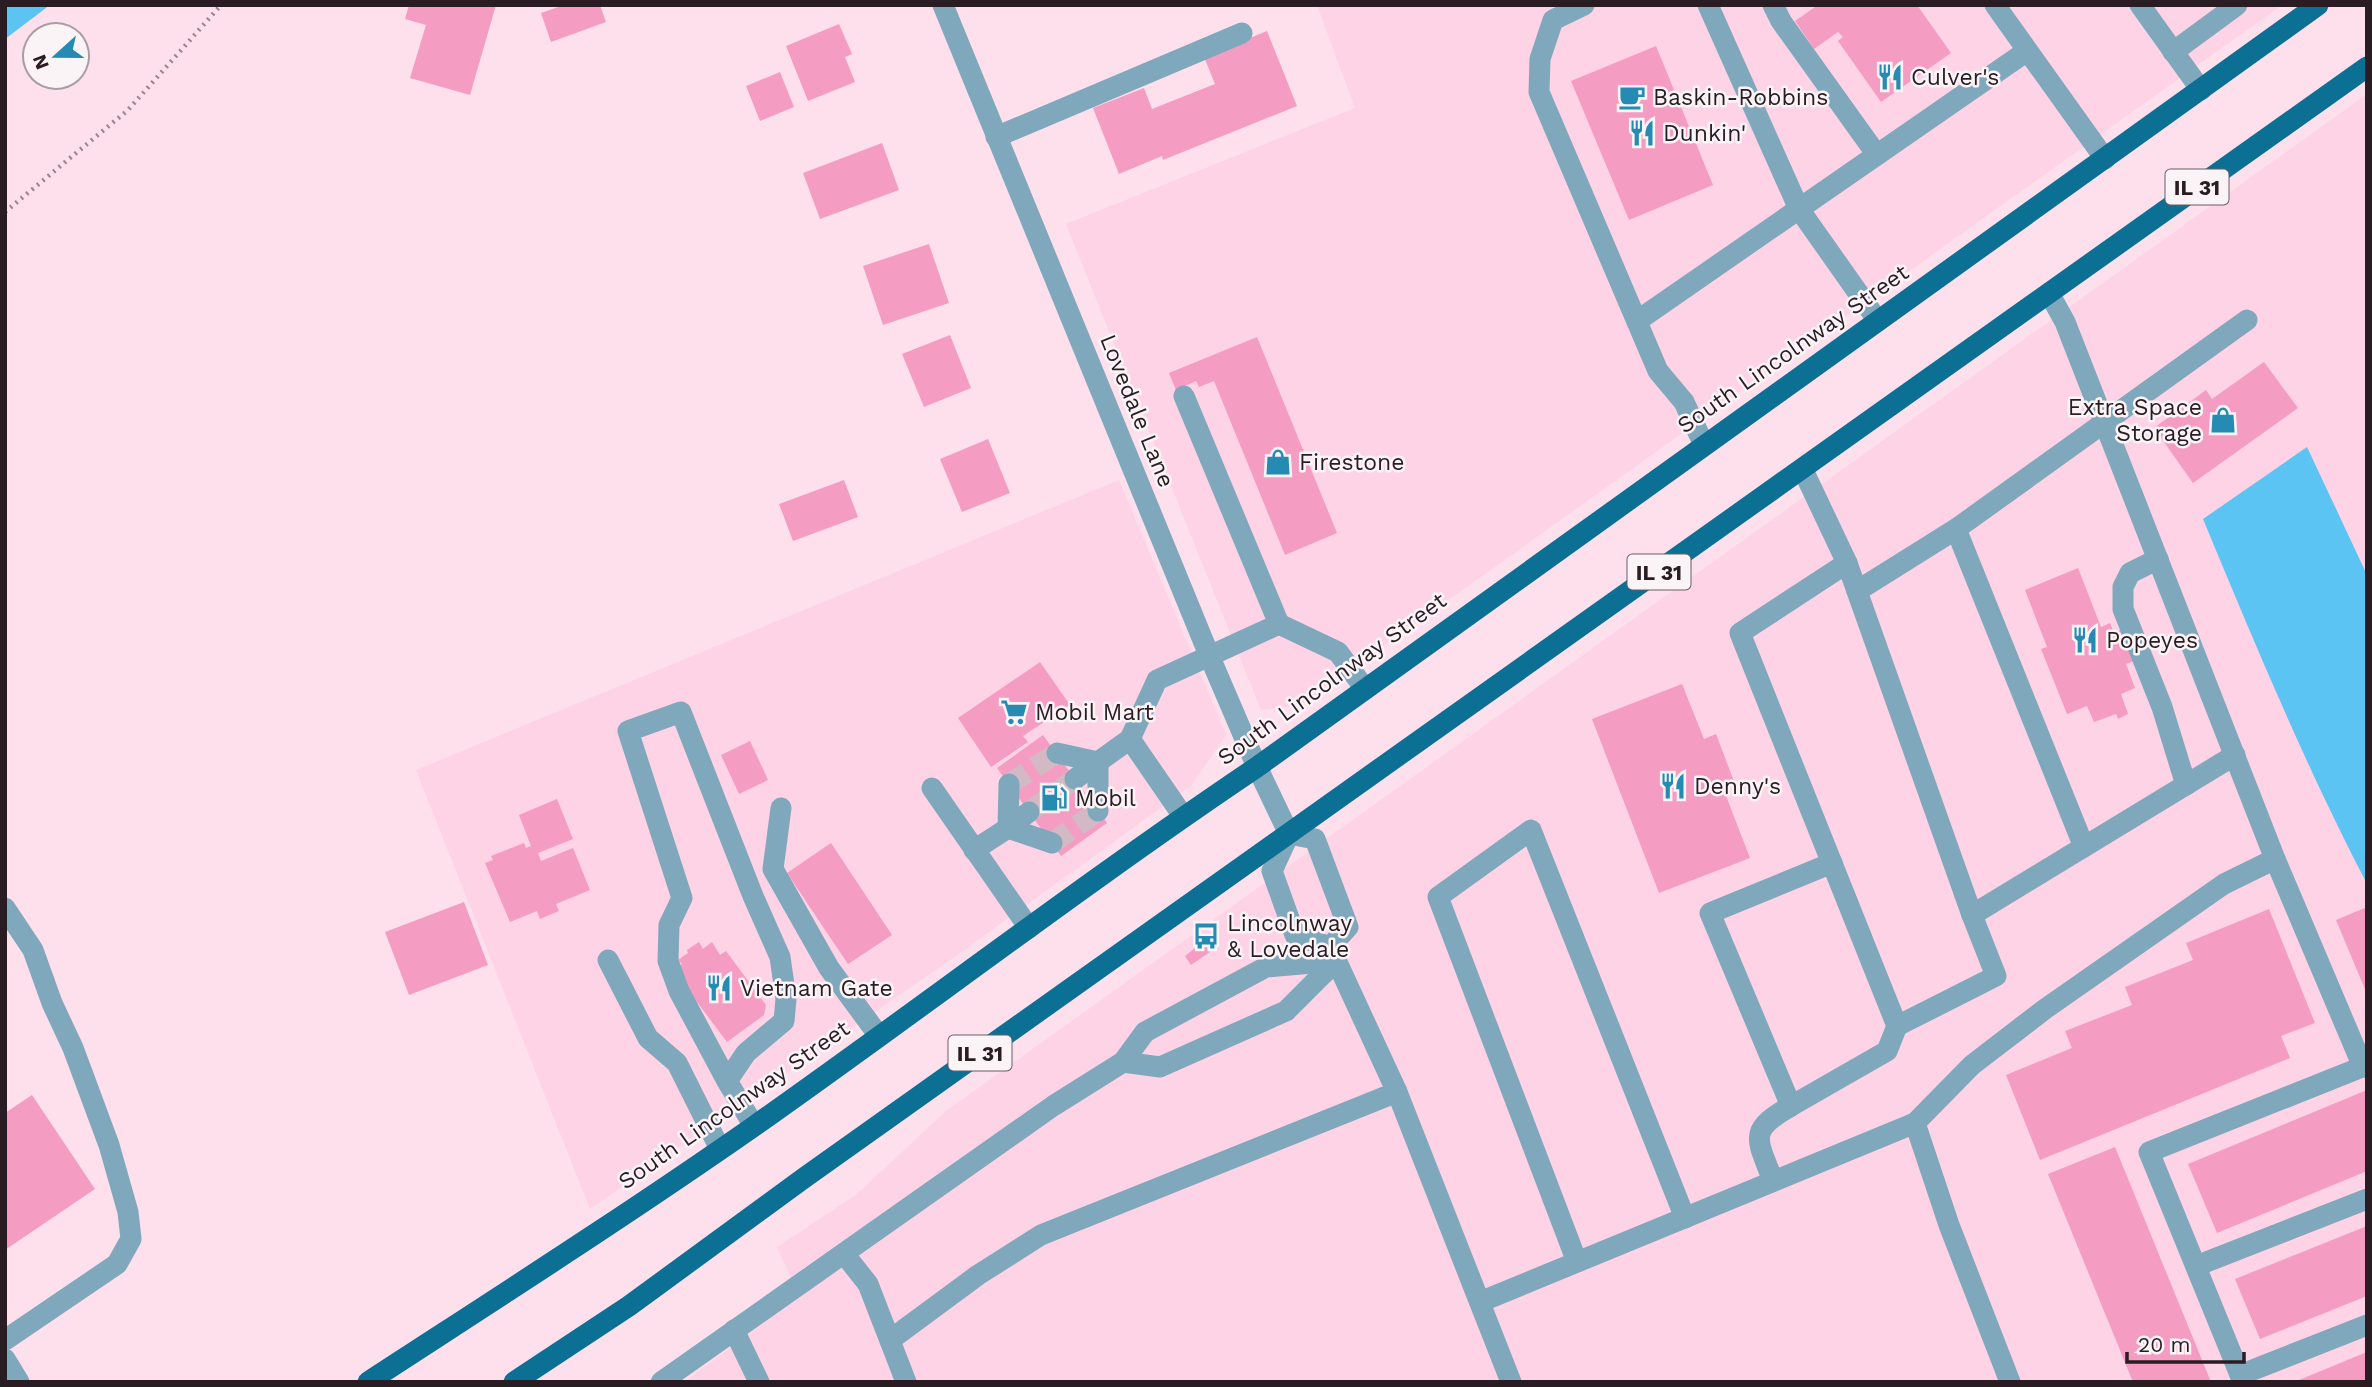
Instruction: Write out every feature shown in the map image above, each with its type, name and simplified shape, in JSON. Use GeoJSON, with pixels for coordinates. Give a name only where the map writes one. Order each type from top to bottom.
{"type":"FeatureCollection","features":[{"type":"Feature","properties":{"kind":"main road","name":"South Lincolnway Street"},"geometry":{"type":"LineString","coordinates":[[368,1382],[754,1126],[2318,5]]}},
{"type":"Feature","properties":{"kind":"main road","name":"IL 31"},"geometry":{"type":"LineString","coordinates":[[514,1382],[629,1306],[793,1186],[2363,72]]}},
{"type":"Feature","properties":{"kind":"street","name":"Lovedale Lane"},"geometry":{"type":"LineString","coordinates":[[943,5],[1209,655],[1289,834]]}},
{"type":"Feature","properties":{"kind":"street"},"geometry":{"type":"LineString","coordinates":[[1584,5],[1553,20],[1540,59],[1539,92],[1658,371],[1684,402],[1704,445]]}},
{"type":"Feature","properties":{"kind":"street"},"geometry":{"type":"LineString","coordinates":[[1708,5],[1799,209],[1878,321]]}},
{"type":"Feature","properties":{"kind":"street"},"geometry":{"type":"LineString","coordinates":[[1773,5],[1781,21],[1877,155]]}},
{"type":"Feature","properties":{"kind":"street"},"geometry":{"type":"LineString","coordinates":[[1994,5],[2105,159]]}},
{"type":"Feature","properties":{"kind":"street"},"geometry":{"type":"LineString","coordinates":[[2173,52],[2237,5]]}},
{"type":"Feature","properties":{"kind":"street"},"geometry":{"type":"LineString","coordinates":[[2149,8],[2173,52],[2201,90]]}},
{"type":"Feature","properties":{"kind":"street"},"geometry":{"type":"LineString","coordinates":[[996,137],[1242,33]]}},
{"type":"Feature","properties":{"kind":"street"},"geometry":{"type":"LineString","coordinates":[[1637,321],[2027,51]]}},
{"type":"Feature","properties":{"kind":"street"},"geometry":{"type":"LineString","coordinates":[[2049,293],[2065,323],[2275,859],[2365,1066],[2149,1152],[2242,1378],[2367,1325]]}},
{"type":"Feature","properties":{"kind":"street"},"geometry":{"type":"LineString","coordinates":[[1857,591],[1956,529],[2247,320]]}},
{"type":"Feature","properties":{"kind":"street"},"geometry":{"type":"LineString","coordinates":[[1184,396],[1279,624],[1338,652],[1365,689]]}},
{"type":"Feature","properties":{"kind":"street"},"geometry":{"type":"LineString","coordinates":[[1773,1181],[1761,1148],[1759,1133],[1767,1120],[1887,1051],[1897,1026],[1996,976],[1847,563],[1803,470]]}},
{"type":"Feature","properties":{"kind":"street"},"geometry":{"type":"LineString","coordinates":[[1956,529],[2084,847]]}},
{"type":"Feature","properties":{"kind":"street"},"geometry":{"type":"LineString","coordinates":[[2158,559],[2130,573],[2123,587],[2123,608],[2162,707],[2186,785]]}},
{"type":"Feature","properties":{"kind":"street"},"geometry":{"type":"LineString","coordinates":[[1847,563],[1740,633],[1897,1026]]}},
{"type":"Feature","properties":{"kind":"street"},"geometry":{"type":"LineString","coordinates":[[1075,779],[1130,739],[1157,680],[1279,624]]}},
{"type":"Feature","properties":{"kind":"street"},"geometry":{"type":"LineString","coordinates":[[727,1081],[746,1053],[784,1021],[786,999],[780,957],[753,896],[681,712],[628,731],[682,898],[668,925],[668,961],[679,991],[727,1081],[754,1126]]}},
{"type":"Feature","properties":{"kind":"street"},"geometry":{"type":"LineString","coordinates":[[1130,739],[1183,816]]}},
{"type":"Feature","properties":{"kind":"street"},"geometry":{"type":"LineString","coordinates":[[1056,753],[1098,762]]}},
{"type":"Feature","properties":{"kind":"street"},"geometry":{"type":"LineString","coordinates":[[1972,915],[2235,755]]}},
{"type":"Feature","properties":{"kind":"street"},"geometry":{"type":"LineString","coordinates":[[1098,762],[1098,811]]}},
{"type":"Feature","properties":{"kind":"street"},"geometry":{"type":"LineString","coordinates":[[1008,828],[1009,784]]}},
{"type":"Feature","properties":{"kind":"street"},"geometry":{"type":"LineString","coordinates":[[932,788],[1029,928]]}},
{"type":"Feature","properties":{"kind":"street"},"geometry":{"type":"LineString","coordinates":[[781,808],[773,869],[829,968],[879,1036]]}},
{"type":"Feature","properties":{"kind":"street"},"geometry":{"type":"LineString","coordinates":[[974,850],[1029,812]]}},
{"type":"Feature","properties":{"kind":"street"},"geometry":{"type":"LineString","coordinates":[[1008,828],[1052,843]]}},
{"type":"Feature","properties":{"kind":"street"},"geometry":{"type":"LineString","coordinates":[[1577,1262],[1438,897],[1531,830],[1685,1218]]}},
{"type":"Feature","properties":{"kind":"street"},"geometry":{"type":"LineString","coordinates":[[1123,1062],[1160,1067],[1286,1012],[1333,954],[1348,927],[1315,839],[1289,834],[1272,871],[1295,935],[1333,954],[1397,1092],[1511,1382]]}},
{"type":"Feature","properties":{"kind":"street"},"geometry":{"type":"LineString","coordinates":[[1480,1302],[1915,1123],[1972,1065],[2045,1009],[2224,884],[2275,859]]}},
{"type":"Feature","properties":{"kind":"street"},"geometry":{"type":"LineString","coordinates":[[1791,1106],[1710,913],[1832,863]]}},
{"type":"Feature","properties":{"kind":"street"},"geometry":{"type":"LineString","coordinates":[[5,908],[33,950],[52,1003],[73,1048],[109,1146],[128,1212],[131,1238],[117,1264],[5,1340]]}},
{"type":"Feature","properties":{"kind":"street"},"geometry":{"type":"LineString","coordinates":[[661,1382],[1053,1106],[1123,1062],[1145,1032],[1266,967],[1333,954]]}},
{"type":"Feature","properties":{"kind":"street"},"geometry":{"type":"LineString","coordinates":[[608,960],[648,1038],[677,1063],[720,1149]]}},
{"type":"Feature","properties":{"kind":"street"},"geometry":{"type":"LineString","coordinates":[[890,1340],[978,1275],[1041,1235],[1397,1092]]}},
{"type":"Feature","properties":{"kind":"street"},"geometry":{"type":"LineString","coordinates":[[1915,1123],[1949,1225],[2010,1382]]}},
{"type":"Feature","properties":{"kind":"street"},"geometry":{"type":"LineString","coordinates":[[2196,1266],[2367,1199]]}},
{"type":"Feature","properties":{"kind":"street"},"geometry":{"type":"LineString","coordinates":[[845,1255],[868,1284],[906,1382]]}},
{"type":"Feature","properties":{"kind":"street"},"geometry":{"type":"LineString","coordinates":[[734,1330],[759,1382]]}},
{"type":"Feature","properties":{"kind":"street"},"geometry":{"type":"LineString","coordinates":[[5,1359],[19,1382]]}},
{"type":"Feature","properties":{"kind":"path"},"geometry":{"type":"LineString","coordinates":[[5,212],[128,110],[221,5]]}},
{"type":"Feature","properties":{"kind":"shaded area"},"geometry":{"type":"Polygon","coordinates":[[[1317,5],[2282,5],[1300,706],[1261,710],[1066,224],[1355,108],[1317,5]]]}},
{"type":"Feature","properties":{"kind":"shaded area"},"geometry":{"type":"Polygon","coordinates":[[[2367,94],[2367,1382],[684,1382],[799,1296],[777,1247],[857,1194],[946,1111],[2367,94]]]}},
{"type":"Feature","properties":{"kind":"shaded area"},"geometry":{"type":"Polygon","coordinates":[[[1119,480],[1226,735],[1191,786],[953,958],[590,1209],[416,770],[1119,480]]]}},
{"type":"Feature","properties":{"kind":"water"},"geometry":{"type":"Polygon","coordinates":[[[5,5],[50,5],[29,21],[21,21],[21,27],[5,39],[5,5]]]}},
{"type":"Feature","properties":{"kind":"water"},"geometry":{"type":"Polygon","coordinates":[[[2307,447],[2367,575],[2367,884],[2301,749],[2203,519],[2307,447]]]}},
{"type":"Feature","properties":{"kind":"building"},"geometry":{"type":"Polygon","coordinates":[[[409,5],[496,5],[470,95],[410,78],[426,25],[405,19],[409,5]]]}},
{"type":"Feature","properties":{"kind":"building"},"geometry":{"type":"Polygon","coordinates":[[[564,5],[600,5],[606,22],[551,42],[541,13],[564,5]]]}},
{"type":"Feature","properties":{"kind":"building","name":"Culver's"},"geometry":{"type":"Polygon","coordinates":[[[1818,5],[1917,5],[1951,53],[1881,102],[1838,41],[1843,37],[1838,32],[1814,49],[1795,21],[1818,5]]]}},
{"type":"Feature","properties":{"kind":"building"},"geometry":{"type":"Polygon","coordinates":[[[839,24],[852,54],[845,57],[855,82],[808,101],[786,46],[839,24]]]}},
{"type":"Feature","properties":{"kind":"building"},"geometry":{"type":"Polygon","coordinates":[[[1267,31],[1297,106],[1163,160],[1162,156],[1119,174],[1093,108],[1144,88],[1152,109],[1215,84],[1204,57],[1267,31]]]}},
{"type":"Feature","properties":{"kind":"building","name":"Dunkin'"},"geometry":{"type":"Polygon","coordinates":[[[1656,46],[1713,185],[1629,220],[1571,81],[1656,46]]]}},
{"type":"Feature","properties":{"kind":"building"},"geometry":{"type":"Polygon","coordinates":[[[780,72],[794,107],[760,121],[746,86],[780,72]]]}},
{"type":"Feature","properties":{"kind":"building"},"geometry":{"type":"Polygon","coordinates":[[[882,143],[899,190],[820,219],[803,173],[882,143]]]}},
{"type":"Feature","properties":{"kind":"building"},"geometry":{"type":"Polygon","coordinates":[[[929,244],[949,303],[883,325],[863,266],[929,244]]]}},
{"type":"Feature","properties":{"kind":"building"},"geometry":{"type":"Polygon","coordinates":[[[950,335],[971,388],[924,407],[902,354],[950,335]]]}},
{"type":"Feature","properties":{"kind":"building","name":"Firestone"},"geometry":{"type":"Polygon","coordinates":[[[1257,337],[1337,533],[1285,555],[1214,381],[1199,387],[1196,381],[1176,390],[1169,373],[1257,337]]]}},
{"type":"Feature","properties":{"kind":"building","name":"Extra Space Storage"},"geometry":{"type":"Polygon","coordinates":[[[2264,362],[2298,408],[2193,483],[2154,428],[2206,390],[2212,399],[2264,362]]]}},
{"type":"Feature","properties":{"kind":"building"},"geometry":{"type":"Polygon","coordinates":[[[988,439],[1010,493],[962,512],[940,459],[988,439]]]}},
{"type":"Feature","properties":{"kind":"building"},"geometry":{"type":"Polygon","coordinates":[[[844,480],[858,517],[793,541],[779,504],[844,480]]]}},
{"type":"Feature","properties":{"kind":"building","name":"Popeyes"},"geometry":{"type":"Polygon","coordinates":[[[2078,568],[2101,627],[2110,623],[2114,633],[2121,630],[2134,661],[2126,664],[2135,688],[2121,694],[2128,714],[2118,719],[2116,714],[2094,722],[2087,706],[2067,714],[2041,649],[2047,647],[2025,590],[2078,568]]]}},
{"type":"Feature","properties":{"kind":"building","name":"Mobil Mart"},"geometry":{"type":"Polygon","coordinates":[[[1040,662],[1070,705],[1023,736],[1028,742],[991,767],[958,718],[1040,662]]]}},
{"type":"Feature","properties":{"kind":"building","name":"Denny's"},"geometry":{"type":"Polygon","coordinates":[[[1682,684],[1704,739],[1716,734],[1735,784],[1723,788],[1750,858],[1659,893],[1592,719],[1682,684]]]}},
{"type":"Feature","properties":{"kind":"building","name":"Mobil"},"geometry":{"type":"Polygon","coordinates":[[[1043,735],[1107,823],[1061,856],[997,768],[1043,735]]]}},
{"type":"Feature","properties":{"kind":"building"},"geometry":{"type":"Polygon","coordinates":[[[750,741],[768,780],[739,794],[721,755],[750,741]]]}},
{"type":"Feature","properties":{"kind":"building"},"geometry":{"type":"Polygon","coordinates":[[[557,799],[573,839],[538,853],[541,861],[573,848],[590,890],[556,904],[559,911],[540,919],[537,911],[510,922],[485,863],[493,860],[491,856],[524,843],[526,848],[531,846],[519,815],[557,799]]]}},
{"type":"Feature","properties":{"kind":"building"},"geometry":{"type":"Polygon","coordinates":[[[831,843],[892,935],[848,964],[787,873],[831,843]]]}},
{"type":"Feature","properties":{"kind":"building"},"geometry":{"type":"Polygon","coordinates":[[[464,902],[488,965],[409,995],[385,932],[464,902]]]}},
{"type":"Feature","properties":{"kind":"building"},"geometry":{"type":"Polygon","coordinates":[[[2367,907],[2367,994],[2336,920],[2367,907]]]}},
{"type":"Feature","properties":{"kind":"building"},"geometry":{"type":"Polygon","coordinates":[[[2269,909],[2315,1023],[2281,1036],[2290,1058],[2040,1160],[2006,1075],[2072,1048],[2065,1031],[2132,1005],[2125,987],[2193,960],[2186,943],[2269,909]]]}},
{"type":"Feature","properties":{"kind":"building","name":"Vietnam Gate"},"geometry":{"type":"Polygon","coordinates":[[[699,942],[703,949],[712,942],[720,955],[726,951],[766,1005],[764,1015],[727,1042],[673,970],[682,964],[678,960],[688,953],[687,950],[699,942]]]}},
{"type":"Feature","properties":{"kind":"building"},"geometry":{"type":"Polygon","coordinates":[[[1203,942],[1210,952],[1191,965],[1185,956],[1203,942]]]}},
{"type":"Feature","properties":{"kind":"building"},"geometry":{"type":"Polygon","coordinates":[[[2367,1090],[2367,1171],[2217,1233],[2188,1164],[2367,1090]]]}},
{"type":"Feature","properties":{"kind":"building"},"geometry":{"type":"Polygon","coordinates":[[[32,1095],[95,1189],[5,1250],[5,1113],[32,1095]]]}},
{"type":"Feature","properties":{"kind":"building"},"geometry":{"type":"Polygon","coordinates":[[[2115,1147],[2211,1382],[2133,1382],[2048,1174],[2115,1147]]]}},
{"type":"Feature","properties":{"kind":"building"},"geometry":{"type":"Polygon","coordinates":[[[2367,1226],[2367,1296],[2260,1339],[2235,1279],[2367,1226]]]}},
{"type":"Feature","properties":{"kind":"building"},"geometry":{"type":"Polygon","coordinates":[[[2367,1352],[2367,1382],[2294,1382],[2367,1352]]]}},
{"type":"Feature","properties":{"kind":"tunnel"},"geometry":{"type":"LineString","coordinates":[[1009,784],[1057,753]]}},
{"type":"Feature","properties":{"kind":"tunnel"},"geometry":{"type":"LineString","coordinates":[[1029,812],[1075,779]]}},
{"type":"Feature","properties":{"kind":"tunnel"},"geometry":{"type":"LineString","coordinates":[[1052,843],[1098,811]]}},
{"type":"Feature","properties":{"kind":"place","name":"Culver's"},"geometry":{"type":"Point","coordinates":[1890,77]}},
{"type":"Feature","properties":{"kind":"place","name":"Baskin-Robbins"},"geometry":{"type":"Point","coordinates":[1632,97]}},
{"type":"Feature","properties":{"kind":"place","name":"Dunkin'"},"geometry":{"type":"Point","coordinates":[1642,133]}},
{"type":"Feature","properties":{"kind":"place","name":"Extra Space Storage"},"geometry":{"type":"Point","coordinates":[2223,420]}},
{"type":"Feature","properties":{"kind":"place","name":"Firestone"},"geometry":{"type":"Point","coordinates":[1278,462]}},
{"type":"Feature","properties":{"kind":"place","name":"Popeyes"},"geometry":{"type":"Point","coordinates":[2085,640]}},
{"type":"Feature","properties":{"kind":"place","name":"Mobil Mart"},"geometry":{"type":"Point","coordinates":[1014,712]}},
{"type":"Feature","properties":{"kind":"place","name":"Denny's"},"geometry":{"type":"Point","coordinates":[1673,786]}},
{"type":"Feature","properties":{"kind":"place","name":"Mobil"},"geometry":{"type":"Point","coordinates":[1054,798]}},
{"type":"Feature","properties":{"kind":"place","name":"Lincolnway & Lovedale"},"geometry":{"type":"Point","coordinates":[1206,936]}},
{"type":"Feature","properties":{"kind":"place","name":"Vietnam Gate"},"geometry":{"type":"Point","coordinates":[719,988]}}]}
